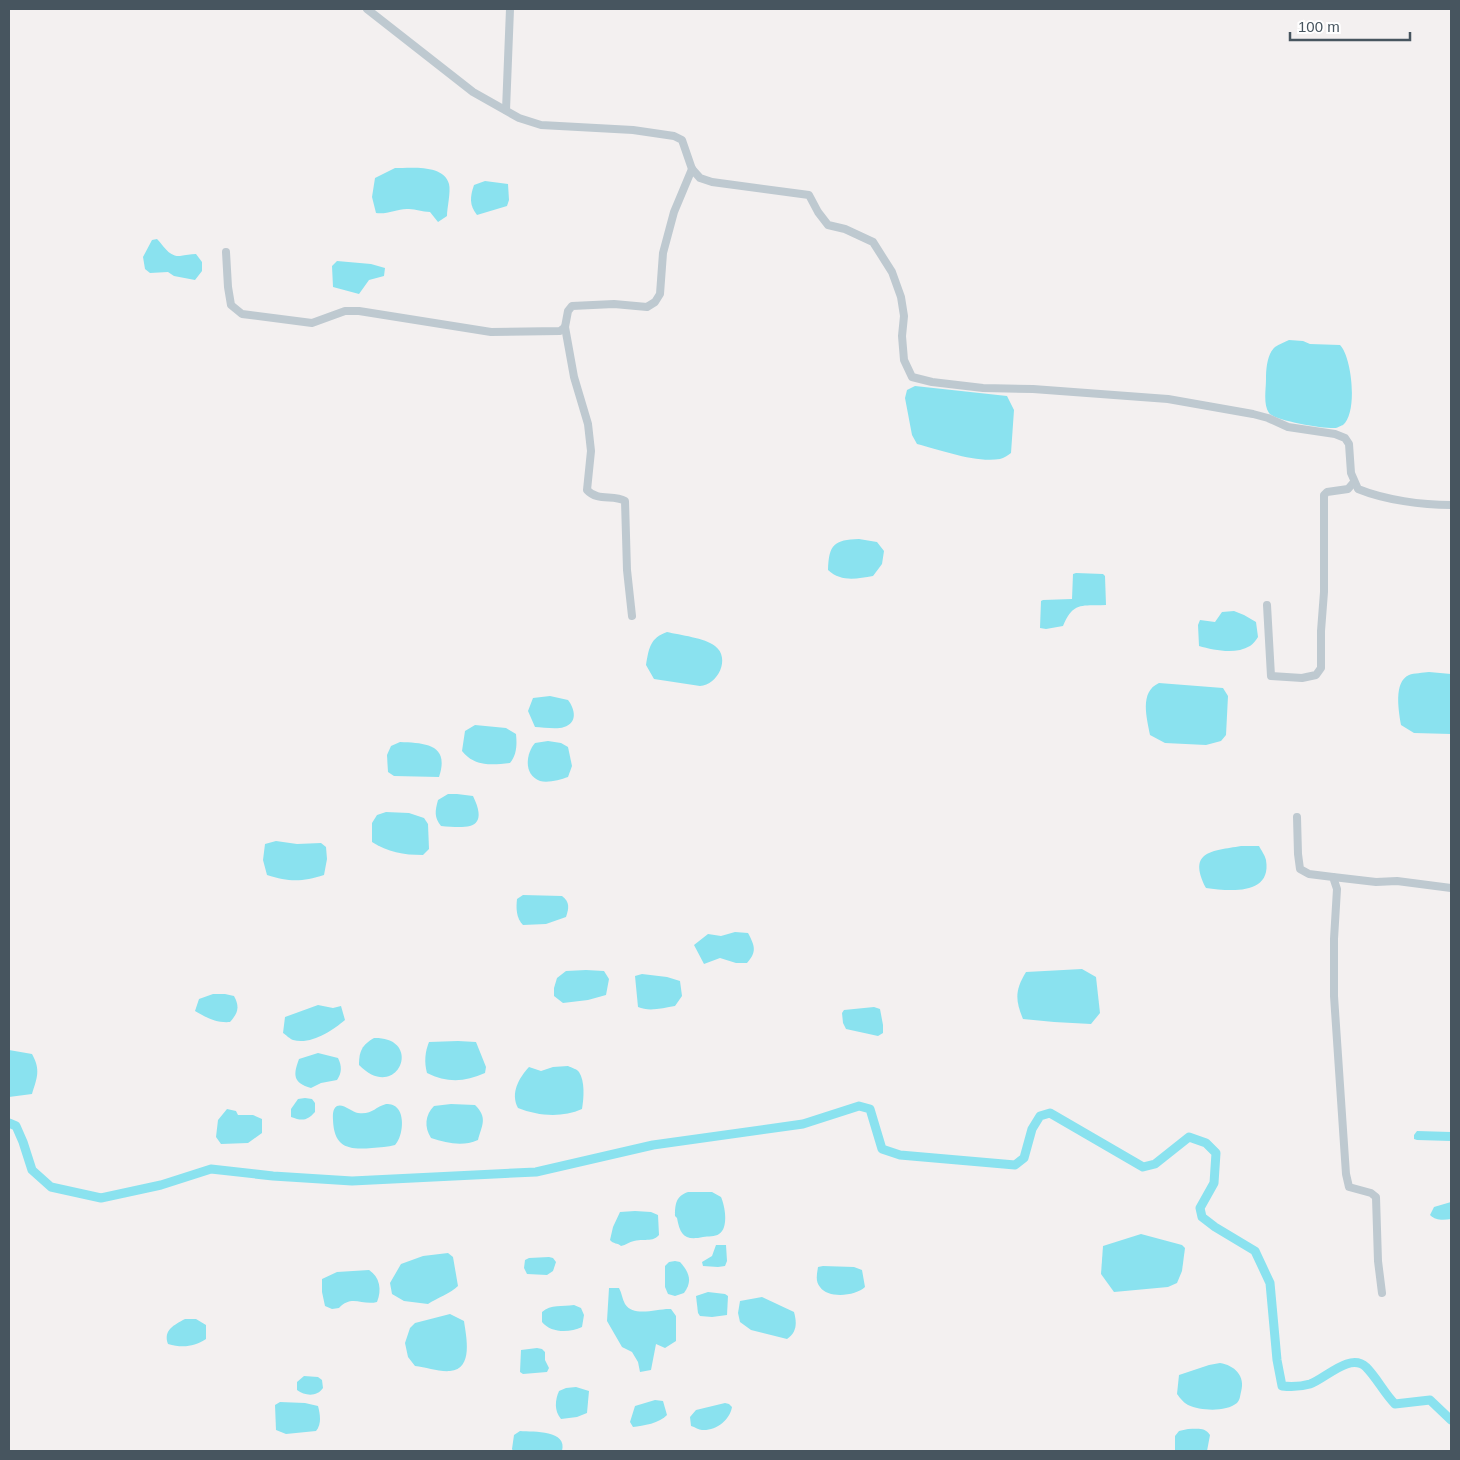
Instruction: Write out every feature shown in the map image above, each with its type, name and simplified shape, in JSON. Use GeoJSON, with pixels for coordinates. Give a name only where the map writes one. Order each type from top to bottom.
{"type":"FeatureCollection","features":[{"type":"Feature","properties":{"kind":"street"},"geometry":{"type":"LineString","coordinates":[[367,9],[473,92],[520,118],[541,125],[633,130],[674,136],[682,140],[692,169],[700,178],[712,182],[808,195],[828,225],[845,229],[873,242],[892,272],[901,297],[904,316],[902,336],[904,360],[912,377],[932,382],[983,388],[1033,389],[1168,399],[1253,414],[1288,427],[1334,434],[1346,438],[1349,444],[1351,473],[1358,489],[1370,494],[1431,505],[1451,505]]}},
{"type":"Feature","properties":{"kind":"street"},"geometry":{"type":"LineString","coordinates":[[506,110],[510,9]]}},
{"type":"Feature","properties":{"kind":"street"},"geometry":{"type":"LineString","coordinates":[[632,616],[627,570],[625,501],[620,498],[592,496],[587,490],[591,451],[588,424],[574,378],[565,327],[568,311],[572,306],[614,304],[647,306],[656,302],[660,294],[663,253],[674,212],[692,169]]}},
{"type":"Feature","properties":{"kind":"street"},"geometry":{"type":"LineString","coordinates":[[226,252],[231,304],[242,314],[312,323],[345,311],[359,311],[491,332],[560,331],[565,327]]}},
{"type":"Feature","properties":{"kind":"street"},"geometry":{"type":"LineString","coordinates":[[1267,605],[1271,676],[1302,678],[1316,676],[1321,668],[1324,592],[1324,495],[1328,492],[1348,489],[1354,482]]}},
{"type":"Feature","properties":{"kind":"street"},"geometry":{"type":"LineString","coordinates":[[1296,817],[1300,869],[1309,874],[1376,882],[1398,881],[1451,888]]}},
{"type":"Feature","properties":{"kind":"street"},"geometry":{"type":"LineString","coordinates":[[1333,877],[1337,889],[1334,939],[1334,996],[1346,1174],[1349,1187],[1371,1193],[1376,1197],[1378,1261],[1382,1293]]}},
{"type":"Feature","properties":{"kind":"water"},"geometry":{"type":"Polygon","coordinates":[[[395,168],[426,168],[441,173],[449,184],[447,216],[438,222],[430,212],[414,209],[376,213],[372,197],[375,178],[395,168]]]}},
{"type":"Feature","properties":{"kind":"water"},"geometry":{"type":"Polygon","coordinates":[[[485,181],[508,184],[509,200],[507,206],[477,215],[471,204],[472,193],[474,185],[485,181]]]}},
{"type":"Feature","properties":{"kind":"water"},"geometry":{"type":"Polygon","coordinates":[[[157,239],[173,255],[196,254],[202,262],[202,271],[195,280],[174,276],[168,272],[150,273],[145,269],[143,257],[152,240],[157,239]]]}},
{"type":"Feature","properties":{"kind":"water"},"geometry":{"type":"Polygon","coordinates":[[[337,261],[371,264],[385,268],[384,276],[369,280],[359,294],[333,287],[332,266],[337,261]]]}},
{"type":"Feature","properties":{"kind":"water"},"geometry":{"type":"Polygon","coordinates":[[[1289,340],[1303,341],[1310,344],[1340,345],[1344,351],[1350,372],[1352,398],[1348,419],[1343,425],[1336,428],[1312,426],[1280,419],[1269,413],[1265,397],[1266,371],[1269,358],[1275,347],[1289,340]]]}},
{"type":"Feature","properties":{"kind":"water"},"geometry":{"type":"Polygon","coordinates":[[[915,386],[1007,396],[1014,410],[1011,453],[1000,459],[990,460],[958,455],[917,444],[912,435],[905,398],[907,390],[915,386]]]}},
{"type":"Feature","properties":{"kind":"water"},"geometry":{"type":"Polygon","coordinates":[[[859,539],[877,542],[884,551],[882,564],[873,576],[855,579],[843,578],[828,570],[830,554],[834,545],[838,542],[859,539]]]}},
{"type":"Feature","properties":{"kind":"water"},"geometry":{"type":"Polygon","coordinates":[[[1073,574],[1103,574],[1105,576],[1106,605],[1080,606],[1071,612],[1063,626],[1046,629],[1040,628],[1041,601],[1072,599],[1073,574]]]}},
{"type":"Feature","properties":{"kind":"water"},"geometry":{"type":"Polygon","coordinates":[[[1234,611],[1256,622],[1258,637],[1250,646],[1231,651],[1199,646],[1198,625],[1200,620],[1215,622],[1222,612],[1234,611]]]}},
{"type":"Feature","properties":{"kind":"water"},"geometry":{"type":"Polygon","coordinates":[[[667,632],[699,639],[715,646],[720,651],[722,657],[722,664],[717,676],[712,681],[700,686],[654,679],[646,665],[649,649],[657,637],[667,632]]]}},
{"type":"Feature","properties":{"kind":"water"},"geometry":{"type":"Polygon","coordinates":[[[1429,672],[1451,674],[1451,734],[1414,733],[1401,725],[1398,698],[1401,684],[1409,675],[1429,672]]]}},
{"type":"Feature","properties":{"kind":"water"},"geometry":{"type":"Polygon","coordinates":[[[1159,683],[1223,688],[1228,696],[1226,735],[1221,741],[1206,745],[1165,743],[1150,735],[1146,713],[1147,699],[1153,687],[1159,683]]]}},
{"type":"Feature","properties":{"kind":"water"},"geometry":{"type":"Polygon","coordinates":[[[550,696],[568,700],[574,711],[572,722],[561,728],[535,727],[528,711],[533,698],[550,696]]]}},
{"type":"Feature","properties":{"kind":"water"},"geometry":{"type":"Polygon","coordinates":[[[475,725],[506,728],[516,734],[515,753],[510,763],[484,764],[472,760],[462,751],[465,731],[475,725]]]}},
{"type":"Feature","properties":{"kind":"water"},"geometry":{"type":"Polygon","coordinates":[[[548,741],[561,743],[568,747],[572,766],[568,777],[543,782],[531,774],[528,758],[535,743],[548,741]]]}},
{"type":"Feature","properties":{"kind":"water"},"geometry":{"type":"Polygon","coordinates":[[[400,742],[426,745],[438,752],[442,766],[439,777],[394,776],[388,772],[387,755],[391,746],[400,742]]]}},
{"type":"Feature","properties":{"kind":"water"},"geometry":{"type":"Polygon","coordinates":[[[448,794],[473,796],[478,807],[479,816],[473,825],[467,827],[441,826],[436,817],[437,804],[438,800],[448,794]]]}},
{"type":"Feature","properties":{"kind":"water"},"geometry":{"type":"Polygon","coordinates":[[[386,812],[409,813],[424,818],[428,824],[429,849],[423,855],[390,851],[372,842],[372,823],[377,815],[386,812]]]}},
{"type":"Feature","properties":{"kind":"water"},"geometry":{"type":"Polygon","coordinates":[[[276,841],[297,844],[321,843],[326,847],[327,859],[324,875],[296,880],[267,875],[263,860],[265,844],[276,841]]]}},
{"type":"Feature","properties":{"kind":"water"},"geometry":{"type":"Polygon","coordinates":[[[1241,846],[1259,846],[1264,854],[1266,872],[1262,880],[1247,889],[1226,890],[1206,888],[1199,867],[1201,860],[1212,852],[1241,846]]]}},
{"type":"Feature","properties":{"kind":"water"},"geometry":{"type":"Polygon","coordinates":[[[523,895],[562,896],[568,905],[566,917],[546,924],[523,925],[518,916],[517,899],[523,895]]]}},
{"type":"Feature","properties":{"kind":"water"},"geometry":{"type":"Polygon","coordinates":[[[735,932],[748,933],[752,942],[754,952],[747,963],[736,963],[720,958],[704,964],[694,945],[708,934],[721,936],[735,932]]]}},
{"type":"Feature","properties":{"kind":"water"},"geometry":{"type":"Polygon","coordinates":[[[1082,969],[1096,977],[1100,1013],[1091,1024],[1023,1019],[1017,995],[1026,972],[1082,969]]]}},
{"type":"Feature","properties":{"kind":"water"},"geometry":{"type":"Polygon","coordinates":[[[566,971],[604,971],[609,979],[606,995],[588,1000],[563,1003],[554,996],[557,978],[566,971]]]}},
{"type":"Feature","properties":{"kind":"water"},"geometry":{"type":"Polygon","coordinates":[[[642,974],[667,977],[680,981],[682,996],[675,1006],[661,1009],[638,1007],[635,976],[642,974]]]}},
{"type":"Feature","properties":{"kind":"water"},"geometry":{"type":"Polygon","coordinates":[[[213,994],[234,996],[237,1010],[230,1022],[212,1020],[195,1011],[199,999],[213,994]]]}},
{"type":"Feature","properties":{"kind":"water"},"geometry":{"type":"Polygon","coordinates":[[[318,1005],[333,1008],[341,1006],[345,1020],[321,1036],[307,1041],[293,1040],[283,1033],[285,1017],[318,1005]]]}},
{"type":"Feature","properties":{"kind":"water"},"geometry":{"type":"Polygon","coordinates":[[[874,1007],[880,1009],[883,1033],[878,1036],[846,1029],[843,1023],[842,1013],[844,1010],[874,1007]]]}},
{"type":"Feature","properties":{"kind":"water"},"geometry":{"type":"Polygon","coordinates":[[[374,1038],[390,1040],[399,1047],[402,1056],[400,1066],[394,1073],[385,1077],[373,1075],[359,1065],[362,1049],[374,1038]]]}},
{"type":"Feature","properties":{"kind":"water"},"geometry":{"type":"Polygon","coordinates":[[[429,1042],[476,1042],[486,1067],[485,1073],[463,1080],[449,1080],[427,1073],[425,1057],[429,1042]]]}},
{"type":"Feature","properties":{"kind":"water"},"geometry":{"type":"Polygon","coordinates":[[[9,1050],[32,1054],[37,1069],[37,1079],[32,1094],[9,1097],[9,1050]]]}},
{"type":"Feature","properties":{"kind":"water"},"geometry":{"type":"Polygon","coordinates":[[[318,1053],[338,1058],[341,1072],[337,1080],[321,1083],[311,1088],[301,1084],[295,1074],[299,1059],[318,1053]]]}},
{"type":"Feature","properties":{"kind":"water"},"geometry":{"type":"Polygon","coordinates":[[[568,1066],[577,1070],[581,1076],[584,1090],[582,1109],[566,1114],[550,1115],[518,1108],[515,1091],[522,1076],[529,1067],[541,1071],[553,1067],[568,1066]]]}},
{"type":"Feature","properties":{"kind":"water"},"geometry":{"type":"Polygon","coordinates":[[[298,1099],[312,1099],[315,1103],[315,1112],[304,1119],[291,1117],[291,1109],[298,1099]]]}},
{"type":"Feature","properties":{"kind":"water"},"geometry":{"type":"Polygon","coordinates":[[[386,1104],[396,1107],[401,1117],[401,1133],[395,1145],[356,1148],[340,1142],[334,1129],[333,1115],[335,1107],[339,1105],[363,1113],[370,1112],[386,1104]]]}},
{"type":"Feature","properties":{"kind":"water"},"geometry":{"type":"Polygon","coordinates":[[[451,1104],[475,1105],[482,1114],[483,1122],[478,1140],[460,1144],[431,1138],[426,1125],[429,1113],[434,1106],[451,1104]]]}},
{"type":"Feature","properties":{"kind":"water"},"geometry":{"type":"Polygon","coordinates":[[[227,1109],[236,1111],[238,1115],[253,1115],[262,1119],[262,1133],[248,1143],[221,1144],[216,1137],[218,1120],[227,1109]]]}},
{"type":"Feature","properties":{"kind":"water"},"geometry":{"type":"Polygon","coordinates":[[[1417,1131],[1451,1132],[1451,1141],[1417,1140],[1414,1139],[1414,1135],[1417,1131]]]}},
{"type":"Feature","properties":{"kind":"water"},"geometry":{"type":"Polygon","coordinates":[[[688,1192],[712,1192],[721,1197],[725,1211],[725,1222],[719,1234],[692,1238],[682,1233],[675,1216],[675,1208],[679,1198],[688,1192]]]}},
{"type":"Feature","properties":{"kind":"water"},"geometry":{"type":"Polygon","coordinates":[[[1451,1202],[1451,1219],[1437,1219],[1430,1215],[1434,1207],[1451,1202]]]}},
{"type":"Feature","properties":{"kind":"water"},"geometry":{"type":"Polygon","coordinates":[[[620,1212],[651,1212],[658,1215],[659,1235],[650,1240],[632,1241],[621,1246],[611,1241],[613,1227],[620,1212]]]}},
{"type":"Feature","properties":{"kind":"water"},"geometry":{"type":"Polygon","coordinates":[[[1141,1234],[1182,1245],[1185,1248],[1182,1271],[1177,1283],[1168,1287],[1114,1292],[1101,1274],[1103,1246],[1141,1234]]]}},
{"type":"Feature","properties":{"kind":"water"},"geometry":{"type":"Polygon","coordinates":[[[716,1245],[726,1245],[727,1261],[725,1266],[703,1266],[702,1262],[712,1256],[716,1245]]]}},
{"type":"Feature","properties":{"kind":"water"},"geometry":{"type":"Polygon","coordinates":[[[448,1253],[453,1257],[458,1286],[455,1289],[428,1304],[404,1301],[392,1294],[390,1283],[401,1264],[423,1256],[448,1253]]]}},
{"type":"Feature","properties":{"kind":"water"},"geometry":{"type":"Polygon","coordinates":[[[553,1258],[556,1262],[553,1271],[547,1275],[527,1274],[524,1268],[525,1260],[553,1258]]]}},
{"type":"Feature","properties":{"kind":"water"},"geometry":{"type":"Polygon","coordinates":[[[669,1262],[680,1262],[688,1273],[689,1281],[684,1293],[675,1296],[668,1294],[665,1287],[665,1266],[669,1262]]]}},
{"type":"Feature","properties":{"kind":"water"},"geometry":{"type":"Polygon","coordinates":[[[818,1267],[854,1267],[862,1270],[865,1287],[861,1290],[842,1295],[835,1295],[824,1291],[817,1282],[818,1267]]]}},
{"type":"Feature","properties":{"kind":"water"},"geometry":{"type":"Polygon","coordinates":[[[369,1270],[376,1276],[379,1284],[377,1302],[353,1301],[339,1308],[332,1309],[325,1306],[322,1279],[337,1272],[369,1270]]]}},
{"type":"Feature","properties":{"kind":"water"},"geometry":{"type":"Polygon","coordinates":[[[609,1288],[619,1288],[625,1304],[634,1311],[671,1309],[676,1316],[676,1341],[665,1348],[656,1344],[651,1370],[640,1372],[638,1362],[632,1352],[622,1347],[607,1321],[609,1288]]]}},
{"type":"Feature","properties":{"kind":"water"},"geometry":{"type":"Polygon","coordinates":[[[708,1292],[728,1296],[727,1315],[700,1316],[696,1296],[708,1292]]]}},
{"type":"Feature","properties":{"kind":"water"},"geometry":{"type":"Polygon","coordinates":[[[762,1297],[794,1312],[795,1327],[793,1333],[787,1339],[751,1330],[740,1322],[738,1313],[740,1301],[762,1297]]]}},
{"type":"Feature","properties":{"kind":"water"},"geometry":{"type":"Polygon","coordinates":[[[574,1305],[581,1308],[584,1315],[582,1327],[560,1331],[546,1326],[542,1322],[542,1312],[545,1309],[574,1305]]]}},
{"type":"Feature","properties":{"kind":"water"},"geometry":{"type":"Polygon","coordinates":[[[450,1314],[464,1321],[467,1351],[463,1364],[458,1369],[450,1371],[415,1366],[408,1357],[405,1343],[410,1328],[415,1323],[450,1314]]]}},
{"type":"Feature","properties":{"kind":"water"},"geometry":{"type":"Polygon","coordinates":[[[185,1319],[196,1319],[206,1325],[206,1339],[188,1346],[168,1344],[167,1335],[170,1328],[185,1319]]]}},
{"type":"Feature","properties":{"kind":"water"},"geometry":{"type":"Polygon","coordinates":[[[537,1348],[545,1352],[545,1360],[549,1368],[547,1372],[523,1374],[520,1372],[521,1350],[537,1348]]]}},
{"type":"Feature","properties":{"kind":"water"},"geometry":{"type":"Polygon","coordinates":[[[1220,1363],[1230,1366],[1240,1376],[1242,1386],[1239,1401],[1227,1408],[1213,1410],[1193,1407],[1184,1402],[1177,1394],[1179,1375],[1220,1363]]]}},
{"type":"Feature","properties":{"kind":"water"},"geometry":{"type":"Polygon","coordinates":[[[304,1376],[318,1377],[322,1380],[323,1388],[314,1394],[300,1392],[297,1390],[297,1382],[304,1376]]]}},
{"type":"Feature","properties":{"kind":"water"},"geometry":{"type":"Polygon","coordinates":[[[576,1387],[589,1391],[587,1413],[577,1417],[561,1419],[557,1413],[556,1405],[559,1391],[576,1387]]]}},
{"type":"Feature","properties":{"kind":"water"},"geometry":{"type":"Polygon","coordinates":[[[655,1400],[663,1401],[667,1415],[656,1422],[633,1427],[630,1422],[635,1406],[655,1400]]]}},
{"type":"Feature","properties":{"kind":"water"},"geometry":{"type":"Polygon","coordinates":[[[280,1402],[305,1403],[318,1406],[320,1422],[316,1431],[286,1434],[276,1430],[275,1405],[280,1402]]]}},
{"type":"Feature","properties":{"kind":"water"},"geometry":{"type":"Polygon","coordinates":[[[725,1403],[732,1407],[731,1412],[722,1424],[707,1430],[691,1426],[690,1417],[696,1410],[725,1403]]]}},
{"type":"Feature","properties":{"kind":"water"},"geometry":{"type":"Polygon","coordinates":[[[1200,1429],[1208,1432],[1210,1435],[1207,1451],[1175,1451],[1175,1436],[1179,1431],[1200,1429]]]}},
{"type":"Feature","properties":{"kind":"water"},"geometry":{"type":"Polygon","coordinates":[[[520,1431],[541,1432],[555,1436],[560,1439],[562,1451],[513,1451],[514,1435],[520,1431]]]}},
{"type":"Feature","properties":{"kind":"waterway"},"geometry":{"type":"LineString","coordinates":[[9,1123],[16,1126],[32,1170],[51,1187],[101,1198],[161,1185],[211,1169],[273,1176],[352,1181],[536,1172],[653,1145],[803,1124],[859,1106],[870,1109],[882,1149],[900,1155],[1015,1165],[1024,1158],[1032,1129],[1040,1116],[1050,1113],[1143,1167],[1155,1164],[1189,1137],[1206,1143],[1216,1153],[1214,1183],[1200,1208],[1202,1217],[1255,1251],[1270,1283],[1277,1360],[1282,1386],[1310,1384],[1345,1364],[1360,1363],[1370,1371],[1395,1404],[1430,1400],[1451,1420]]}}]}
